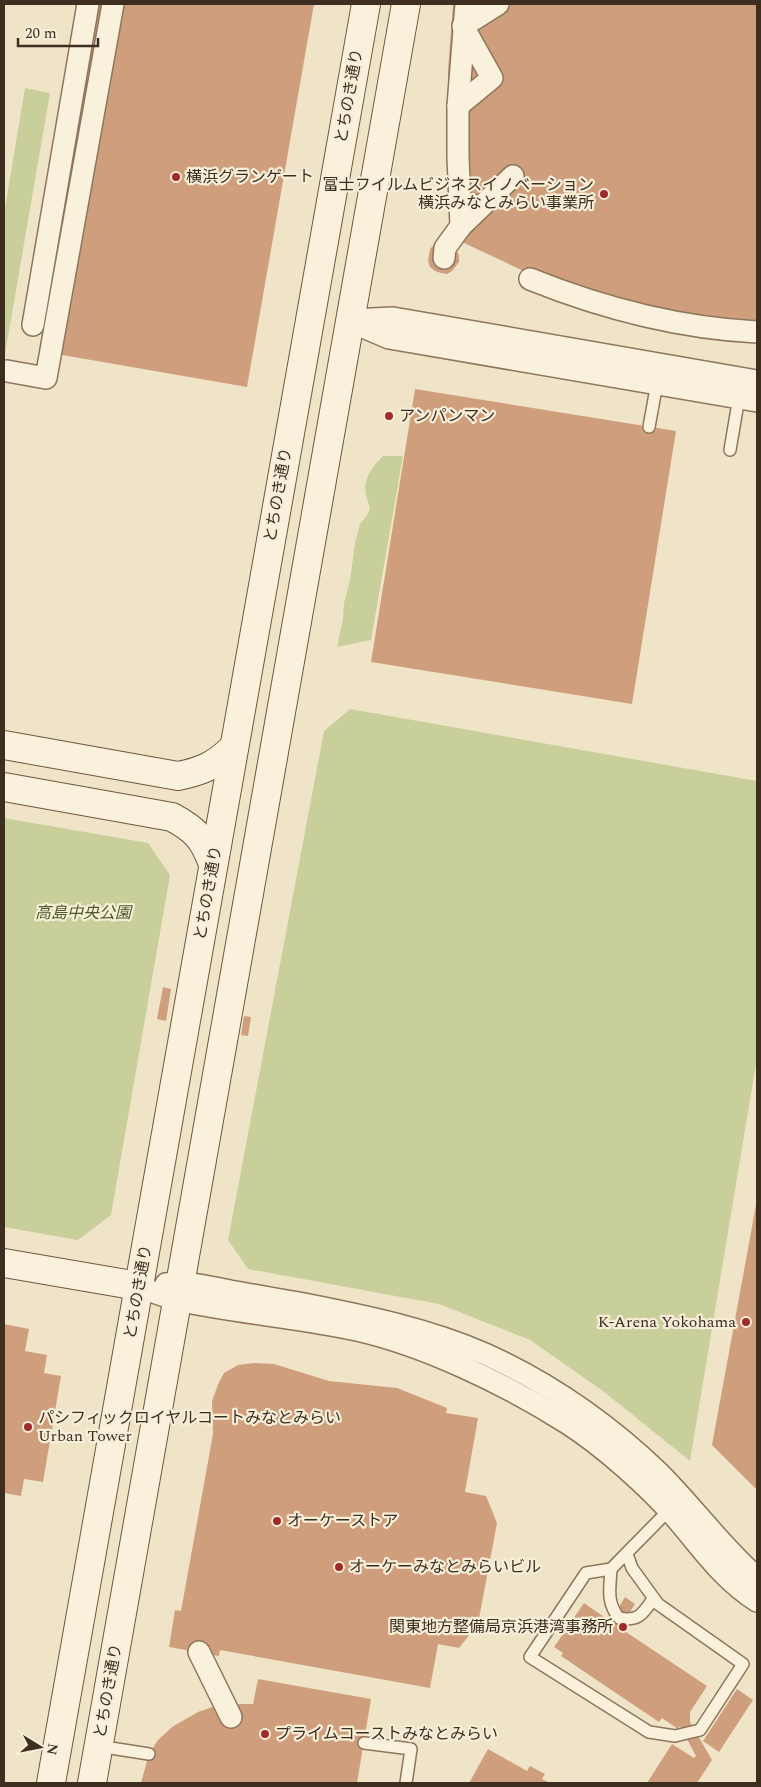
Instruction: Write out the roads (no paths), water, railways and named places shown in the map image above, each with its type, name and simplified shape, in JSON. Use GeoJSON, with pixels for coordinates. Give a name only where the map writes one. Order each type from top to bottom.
{"type":"FeatureCollection","features":[{"type":"Feature","properties":{"kind":"street"},"geometry":{"type":"LineString","coordinates":[[32,325],[88,4]]}},
{"type":"Feature","properties":{"kind":"street"},"geometry":{"type":"LineString","coordinates":[[19,370],[46,378],[113,4]]}},
{"type":"Feature","properties":{"kind":"street","name":"とちのき通り"},"geometry":{"type":"LineString","coordinates":[[51,1783],[366,4]]}},
{"type":"Feature","properties":{"kind":"street","name":"とちのき通り"},"geometry":{"type":"LineString","coordinates":[[92,1783],[406,4]]}},
{"type":"Feature","properties":{"kind":"street"},"geometry":{"type":"LineString","coordinates":[[461,226],[458,106],[466,4]]}},
{"type":"Feature","properties":{"kind":"street"},"geometry":{"type":"LineString","coordinates":[[463,26],[498,4]]}},
{"type":"Feature","properties":{"kind":"street"},"geometry":{"type":"LineString","coordinates":[[458,106],[492,78],[463,26]]}},
{"type":"Feature","properties":{"kind":"street"},"geometry":{"type":"LineString","coordinates":[[444,258],[445,248],[461,226],[513,176]]}},
{"type":"Feature","properties":{"kind":"street"},"geometry":{"type":"LineString","coordinates":[[530,279],[576,296],[678,323],[757,332]]}},
{"type":"Feature","properties":{"kind":"street"},"geometry":{"type":"LineString","coordinates":[[350,321],[392,318],[757,381]]}},
{"type":"Feature","properties":{"kind":"street"},"geometry":{"type":"LineString","coordinates":[[350,321],[389,338],[748,399]]}},
{"type":"Feature","properties":{"kind":"street"},"geometry":{"type":"LineString","coordinates":[[4,745],[178,776],[207,768],[221,760],[234,747]]}},
{"type":"Feature","properties":{"kind":"street"},"geometry":{"type":"LineString","coordinates":[[4,787],[172,817],[186,824],[202,838],[214,864]]}},
{"type":"Feature","properties":{"kind":"street"},"geometry":{"type":"LineString","coordinates":[[4,1263],[138,1286],[354,1314],[431,1334],[485,1354],[520,1372],[581,1409],[622,1440],[689,1504],[729,1552],[757,1578]]}},
{"type":"Feature","properties":{"kind":"street"},"geometry":{"type":"LineString","coordinates":[[178,1291],[358,1330],[417,1349],[480,1375],[513,1392],[569,1424],[613,1458],[669,1510],[725,1576],[757,1601]]}},
{"type":"Feature","properties":{"kind":"street"},"geometry":{"type":"LineString","coordinates":[[199,1652],[231,1717]]}},
{"type":"Feature","properties":{"kind":"lane"},"geometry":{"type":"LineString","coordinates":[[649,427],[657,383]]}},
{"type":"Feature","properties":{"kind":"lane"},"geometry":{"type":"LineString","coordinates":[[730,450],[748,399]]}},
{"type":"Feature","properties":{"kind":"lane"},"geometry":{"type":"LineString","coordinates":[[627,1554],[632,1568],[653,1598],[743,1664],[700,1730],[675,1736],[649,1732],[530,1657],[586,1573],[611,1569],[669,1510]]}},
{"type":"Feature","properties":{"kind":"lane"},"geometry":{"type":"LineString","coordinates":[[611,1569],[610,1602],[612,1610],[619,1618],[629,1620],[637,1617],[644,1612],[653,1598]]}},
{"type":"Feature","properties":{"kind":"lane"},"geometry":{"type":"LineString","coordinates":[[364,1743],[411,1749],[406,1783]]}},
{"type":"Feature","properties":{"kind":"lane"},"geometry":{"type":"LineString","coordinates":[[98,1746],[149,1754]]}},
{"type":"Feature","properties":{"kind":"place","name":"横浜グランゲート"},"geometry":{"type":"Point","coordinates":[176,177]}},
{"type":"Feature","properties":{"kind":"place","name":"富士フイルムビジネスイノベーション 横浜みなとみらい事業所"},"geometry":{"type":"Point","coordinates":[604,194]}},
{"type":"Feature","properties":{"kind":"place","name":"アンパンマン"},"geometry":{"type":"Point","coordinates":[389,416]}},
{"type":"Feature","properties":{"kind":"place","name":"K-Arena Yokohama"},"geometry":{"type":"Point","coordinates":[746,1322]}},
{"type":"Feature","properties":{"kind":"place","name":"パシフィックロイヤルコートみなとみらい Urban Tower"},"geometry":{"type":"Point","coordinates":[28,1427]}},
{"type":"Feature","properties":{"kind":"place","name":"オーケーストア"},"geometry":{"type":"Point","coordinates":[277,1521]}},
{"type":"Feature","properties":{"kind":"place","name":"オーケーみなとみらいビル"},"geometry":{"type":"Point","coordinates":[339,1567]}},
{"type":"Feature","properties":{"kind":"place","name":"関東地方整備局京浜港湾事務所"},"geometry":{"type":"Point","coordinates":[623,1627]}},
{"type":"Feature","properties":{"kind":"place","name":"プライムコーストみなとみらい"},"geometry":{"type":"Point","coordinates":[265,1734]}},
{"type":"Feature","properties":{"kind":"park label","name":"高島中央公園"},"geometry":{"type":"Point","coordinates":[83,913]}}]}
